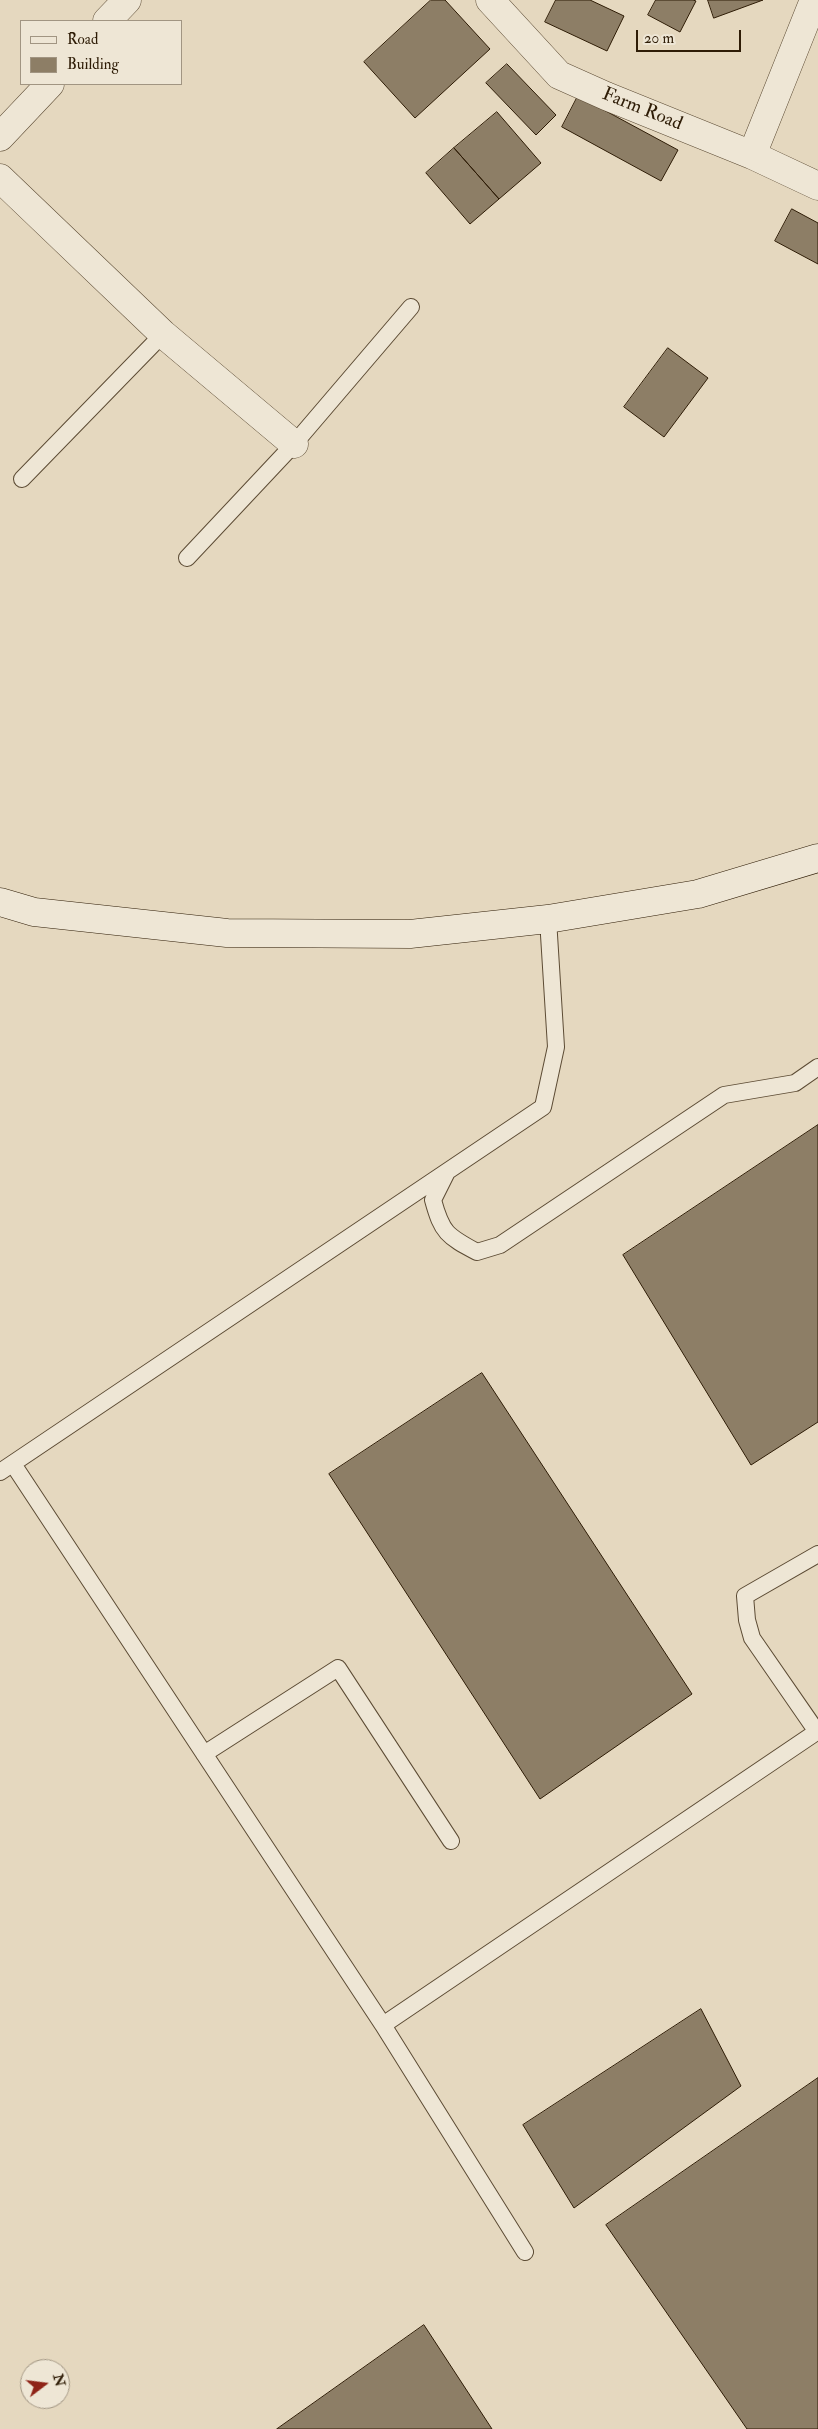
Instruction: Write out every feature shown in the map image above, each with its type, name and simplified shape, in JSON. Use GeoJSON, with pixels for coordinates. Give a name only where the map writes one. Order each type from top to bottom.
{"type":"FeatureCollection","features":[{"type":"Feature","properties":{"kind":"street"},"geometry":{"type":"LineString","coordinates":[[109,20],[127,0]]}},
{"type":"Feature","properties":{"kind":"street","name":"Farm Road"},"geometry":{"type":"LineString","coordinates":[[490,0],[560,75],[752,155],[818,186]]}},
{"type":"Feature","properties":{"kind":"street"},"geometry":{"type":"LineString","coordinates":[[752,155],[814,0]]}},
{"type":"Feature","properties":{"kind":"street"},"geometry":{"type":"LineString","coordinates":[[0,137],[49,85]]}},
{"type":"Feature","properties":{"kind":"street"},"geometry":{"type":"LineString","coordinates":[[0,178],[163,334],[294,444]]}},
{"type":"Feature","properties":{"kind":"street"},"geometry":{"type":"LineString","coordinates":[[0,902],[34,912],[228,934],[410,934],[548,919],[698,894],[818,858]]}},
{"type":"Feature","properties":{"kind":"lane"},"geometry":{"type":"LineString","coordinates":[[187,558],[294,444],[411,307]]}},
{"type":"Feature","properties":{"kind":"lane"},"geometry":{"type":"LineString","coordinates":[[22,479],[163,334]]}},
{"type":"Feature","properties":{"kind":"lane"},"geometry":{"type":"LineString","coordinates":[[525,2252],[383,2025],[204,1754],[6,1468],[543,1107],[556,1047],[548,919]]}},
{"type":"Feature","properties":{"kind":"lane"},"geometry":{"type":"LineString","coordinates":[[448,1170],[433,1200],[440,1225],[453,1239],[477,1252],[500,1245],[724,1095],[795,1082],[818,1067]]}},
{"type":"Feature","properties":{"kind":"lane"},"geometry":{"type":"LineString","coordinates":[[383,2025],[817,1732],[752,1638],[747,1620],[746,1596],[818,1554]]}},
{"type":"Feature","properties":{"kind":"lane"},"geometry":{"type":"LineString","coordinates":[[204,1754],[338,1668],[451,1841]]}},
{"type":"Feature","properties":{"kind":"building"},"geometry":{"type":"Polygon","coordinates":[[[431,0],[445,0],[490,49],[415,118],[364,62],[431,0]]]}},
{"type":"Feature","properties":{"kind":"building"},"geometry":{"type":"Polygon","coordinates":[[[556,0],[590,0],[624,16],[607,51],[545,22],[556,0]]]}},
{"type":"Feature","properties":{"kind":"building"},"geometry":{"type":"Polygon","coordinates":[[[656,0],[696,1],[680,32],[648,15],[656,0]]]}},
{"type":"Feature","properties":{"kind":"building"},"geometry":{"type":"Polygon","coordinates":[[[708,0],[763,0],[714,18],[708,0]]]}},
{"type":"Feature","properties":{"kind":"building"},"geometry":{"type":"Polygon","coordinates":[[[507,64],[556,115],[536,135],[486,83],[507,64]]]}},
{"type":"Feature","properties":{"kind":"building"},"geometry":{"type":"Polygon","coordinates":[[[578,96],[678,150],[661,181],[562,127],[578,96]]]}},
{"type":"Feature","properties":{"kind":"building"},"geometry":{"type":"Polygon","coordinates":[[[497,112],[541,163],[499,199],[454,148],[497,112]]]}},
{"type":"Feature","properties":{"kind":"building"},"geometry":{"type":"Polygon","coordinates":[[[454,148],[499,199],[470,224],[426,173],[454,148]]]}},
{"type":"Feature","properties":{"kind":"building"},"geometry":{"type":"Polygon","coordinates":[[[792,209],[818,223],[818,264],[775,241],[792,209]]]}},
{"type":"Feature","properties":{"kind":"building"},"geometry":{"type":"Polygon","coordinates":[[[668,348],[708,378],[664,437],[624,407],[668,348]]]}},
{"type":"Feature","properties":{"kind":"building"},"geometry":{"type":"Polygon","coordinates":[[[818,1125],[818,1422],[751,1465],[623,1255],[818,1125]]]}},
{"type":"Feature","properties":{"kind":"building"},"geometry":{"type":"Polygon","coordinates":[[[482,1373],[692,1694],[540,1799],[329,1474],[482,1373]]]}},
{"type":"Feature","properties":{"kind":"building"},"geometry":{"type":"Polygon","coordinates":[[[701,2009],[741,2086],[574,2208],[523,2125],[701,2009]]]}},
{"type":"Feature","properties":{"kind":"building"},"geometry":{"type":"Polygon","coordinates":[[[818,2078],[818,2429],[747,2429],[606,2225],[818,2078]]]}},
{"type":"Feature","properties":{"kind":"building"},"geometry":{"type":"Polygon","coordinates":[[[424,2325],[492,2429],[277,2429],[424,2325]]]}}]}
